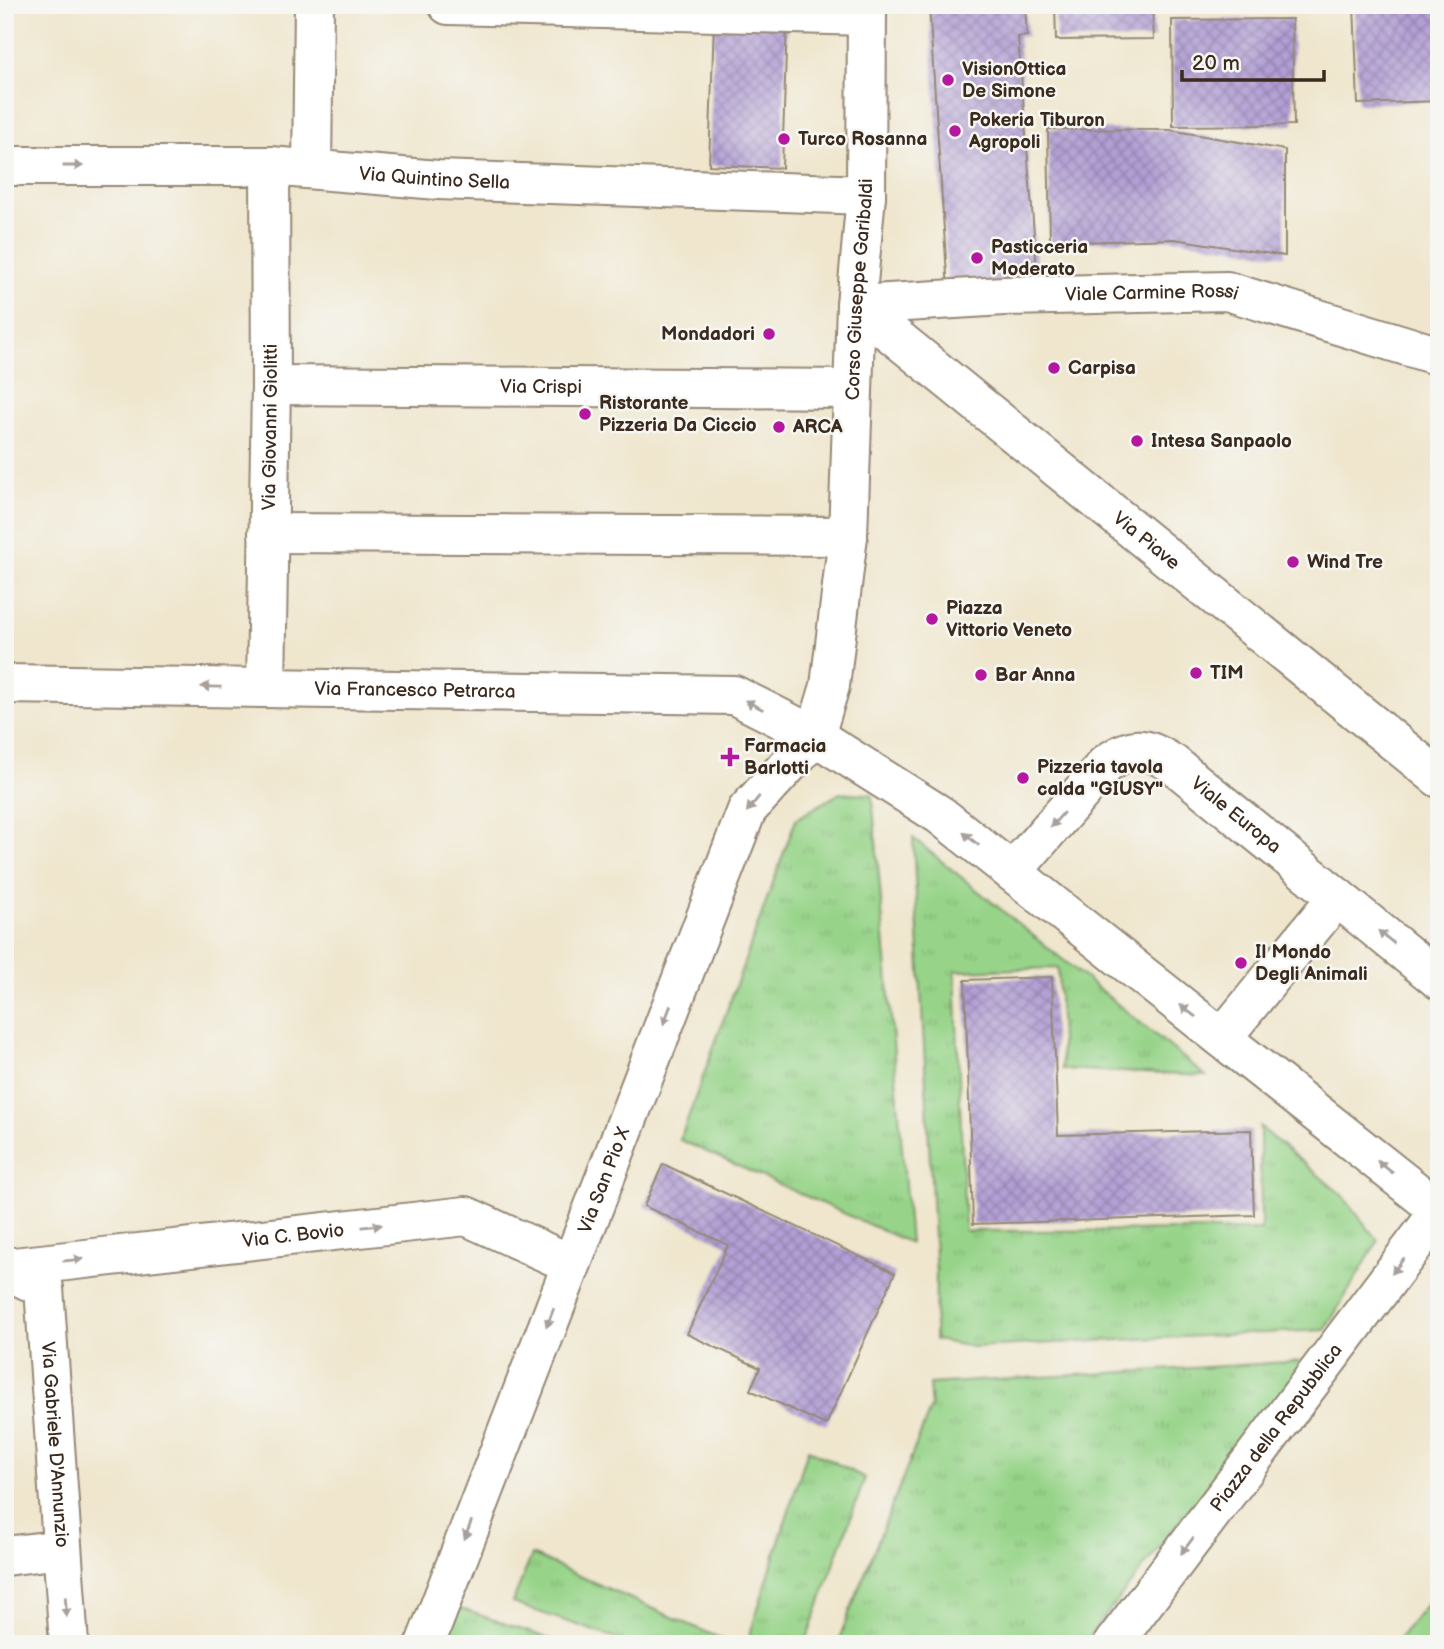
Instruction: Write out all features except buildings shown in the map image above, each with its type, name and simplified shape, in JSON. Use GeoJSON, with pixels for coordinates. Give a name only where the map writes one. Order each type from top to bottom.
{"type":"FeatureCollection","features":[{"type":"Feature","properties":{"kind":"street"},"geometry":{"type":"LineString","coordinates":[[312,168],[314,5]]}},
{"type":"Feature","properties":{"kind":"street"},"geometry":{"type":"LineString","coordinates":[[448,5],[867,11]]}},
{"type":"Feature","properties":{"kind":"street","name":"Corso Giuseppe Garibaldi"},"geometry":{"type":"LineString","coordinates":[[815,736],[830,686],[848,536],[856,305],[866,195],[867,11]]}},
{"type":"Feature","properties":{"kind":"street","name":"Via Quintino Sella"},"geometry":{"type":"LineString","coordinates":[[5,166],[270,166],[438,180],[866,195]]}},
{"type":"Feature","properties":{"kind":"street","name":"Via Giovanni Giolitti"},"geometry":{"type":"LineString","coordinates":[[266,688],[271,386],[270,166]]}},
{"type":"Feature","properties":{"kind":"street","name":"Viale Carmine Rossi"},"geometry":{"type":"LineString","coordinates":[[856,305],[1004,296],[1227,291],[1439,356]]}},
{"type":"Feature","properties":{"kind":"street","name":"Via Piave"},"geometry":{"type":"LineString","coordinates":[[856,305],[1439,778]]}},
{"type":"Feature","properties":{"kind":"street","name":"Via Crispi"},"geometry":{"type":"LineString","coordinates":[[271,386],[853,389]]}},
{"type":"Feature","properties":{"kind":"street"},"geometry":{"type":"LineString","coordinates":[[268,533],[848,536]]}},
{"type":"Feature","properties":{"kind":"street","name":"Via Francesco Petrarca"},"geometry":{"type":"LineString","coordinates":[[5,684],[734,695],[815,736]]}},
{"type":"Feature","properties":{"kind":"street"},"geometry":{"type":"LineString","coordinates":[[815,736],[940,815],[1439,1211]]}},
{"type":"Feature","properties":{"kind":"street","name":"Via San Pio X"},"geometry":{"type":"LineString","coordinates":[[425,1644],[747,810],[815,736]]}},
{"type":"Feature","properties":{"kind":"street","name":"Viale Europa"},"geometry":{"type":"LineString","coordinates":[[1012,872],[1106,764],[1123,753],[1149,749],[1173,764],[1439,980]]}},
{"type":"Feature","properties":{"kind":"street"},"geometry":{"type":"LineString","coordinates":[[1222,1038],[1337,897]]}},
{"type":"Feature","properties":{"kind":"street","name":"Piazza della Repubblica"},"geometry":{"type":"LineString","coordinates":[[1113,1644],[1439,1211]]}},
{"type":"Feature","properties":{"kind":"street","name":"Via C. Bovio"},"geometry":{"type":"LineString","coordinates":[[5,1269],[466,1216],[571,1264]]}},
{"type":"Feature","properties":{"kind":"street","name":"Via Gabriele D'Annunzio"},"geometry":{"type":"LineString","coordinates":[[5,1269],[44,1288],[69,1644]]}},
{"type":"Feature","properties":{"kind":"street"},"geometry":{"type":"LineString","coordinates":[[5,1556],[62,1549]]}},
{"type":"Feature","properties":{"kind":"green space"},"geometry":{"type":"Polygon","coordinates":[[[840,793],[872,794],[910,1243],[680,1140],[796,819],[840,793]]]}},
{"type":"Feature","properties":{"kind":"green space"},"geometry":{"type":"Polygon","coordinates":[[[913,838],[1206,1076],[1062,1069],[1058,968],[955,971],[965,1231],[1261,1230],[1260,1127],[1341,1194],[1378,1241],[1325,1330],[973,1347],[935,1340],[936,1275],[913,838]]]}},
{"type":"Feature","properties":{"kind":"green space"},"geometry":{"type":"Polygon","coordinates":[[[1306,1361],[1083,1644],[837,1644],[931,1407],[929,1384],[1306,1361]]]}},
{"type":"Feature","properties":{"kind":"green space"},"geometry":{"type":"Polygon","coordinates":[[[808,1449],[865,1478],[805,1644],[747,1644],[808,1449]]]}},
{"type":"Feature","properties":{"kind":"green space"},"geometry":{"type":"Polygon","coordinates":[[[532,1555],[733,1644],[633,1644],[512,1603],[532,1555]]]}},
{"type":"Feature","properties":{"kind":"green space"},"geometry":{"type":"Polygon","coordinates":[[[1439,1589],[1439,1644],[1394,1644],[1439,1589]]]}},
{"type":"Feature","properties":{"kind":"green space"},"geometry":{"type":"Polygon","coordinates":[[[456,1607],[565,1644],[442,1644],[456,1607]]]}},
{"type":"Feature","properties":{"kind":"place","name":"VisionOttica De Simone"},"geometry":{"type":"Point","coordinates":[948,80]}},
{"type":"Feature","properties":{"kind":"place","name":"Pokeria Tiburon Agropoli"},"geometry":{"type":"Point","coordinates":[955,131]}},
{"type":"Feature","properties":{"kind":"place","name":"Turco Rosanna"},"geometry":{"type":"Point","coordinates":[784,139]}},
{"type":"Feature","properties":{"kind":"place","name":"Pasticceria Moderato"},"geometry":{"type":"Point","coordinates":[977,258]}},
{"type":"Feature","properties":{"kind":"place","name":"Mondadori"},"geometry":{"type":"Point","coordinates":[769,334]}},
{"type":"Feature","properties":{"kind":"place","name":"Carpisa"},"geometry":{"type":"Point","coordinates":[1054,368]}},
{"type":"Feature","properties":{"kind":"place","name":"Ristorante Pizzeria Da Ciccio"},"geometry":{"type":"Point","coordinates":[585,414]}},
{"type":"Feature","properties":{"kind":"place","name":"ARCA"},"geometry":{"type":"Point","coordinates":[779,427]}},
{"type":"Feature","properties":{"kind":"place","name":"Intesa Sanpaolo"},"geometry":{"type":"Point","coordinates":[1137,441]}},
{"type":"Feature","properties":{"kind":"place","name":"Wind Tre"},"geometry":{"type":"Point","coordinates":[1293,562]}},
{"type":"Feature","properties":{"kind":"place","name":"Piazza Vittorio Veneto"},"geometry":{"type":"Point","coordinates":[932,619]}},
{"type":"Feature","properties":{"kind":"place","name":"TIM"},"geometry":{"type":"Point","coordinates":[1196,673]}},
{"type":"Feature","properties":{"kind":"place","name":"Bar Anna"},"geometry":{"type":"Point","coordinates":[981,675]}},
{"type":"Feature","properties":{"kind":"place","name":"Farmacia Barlotti"},"geometry":{"type":"Point","coordinates":[730,757]}},
{"type":"Feature","properties":{"kind":"place","name":"Pizzeria tavola calda \"GIUSY\""},"geometry":{"type":"Point","coordinates":[1023,778]}},
{"type":"Feature","properties":{"kind":"place","name":"Il Mondo Degli Animali"},"geometry":{"type":"Point","coordinates":[1241,963]}}]}
